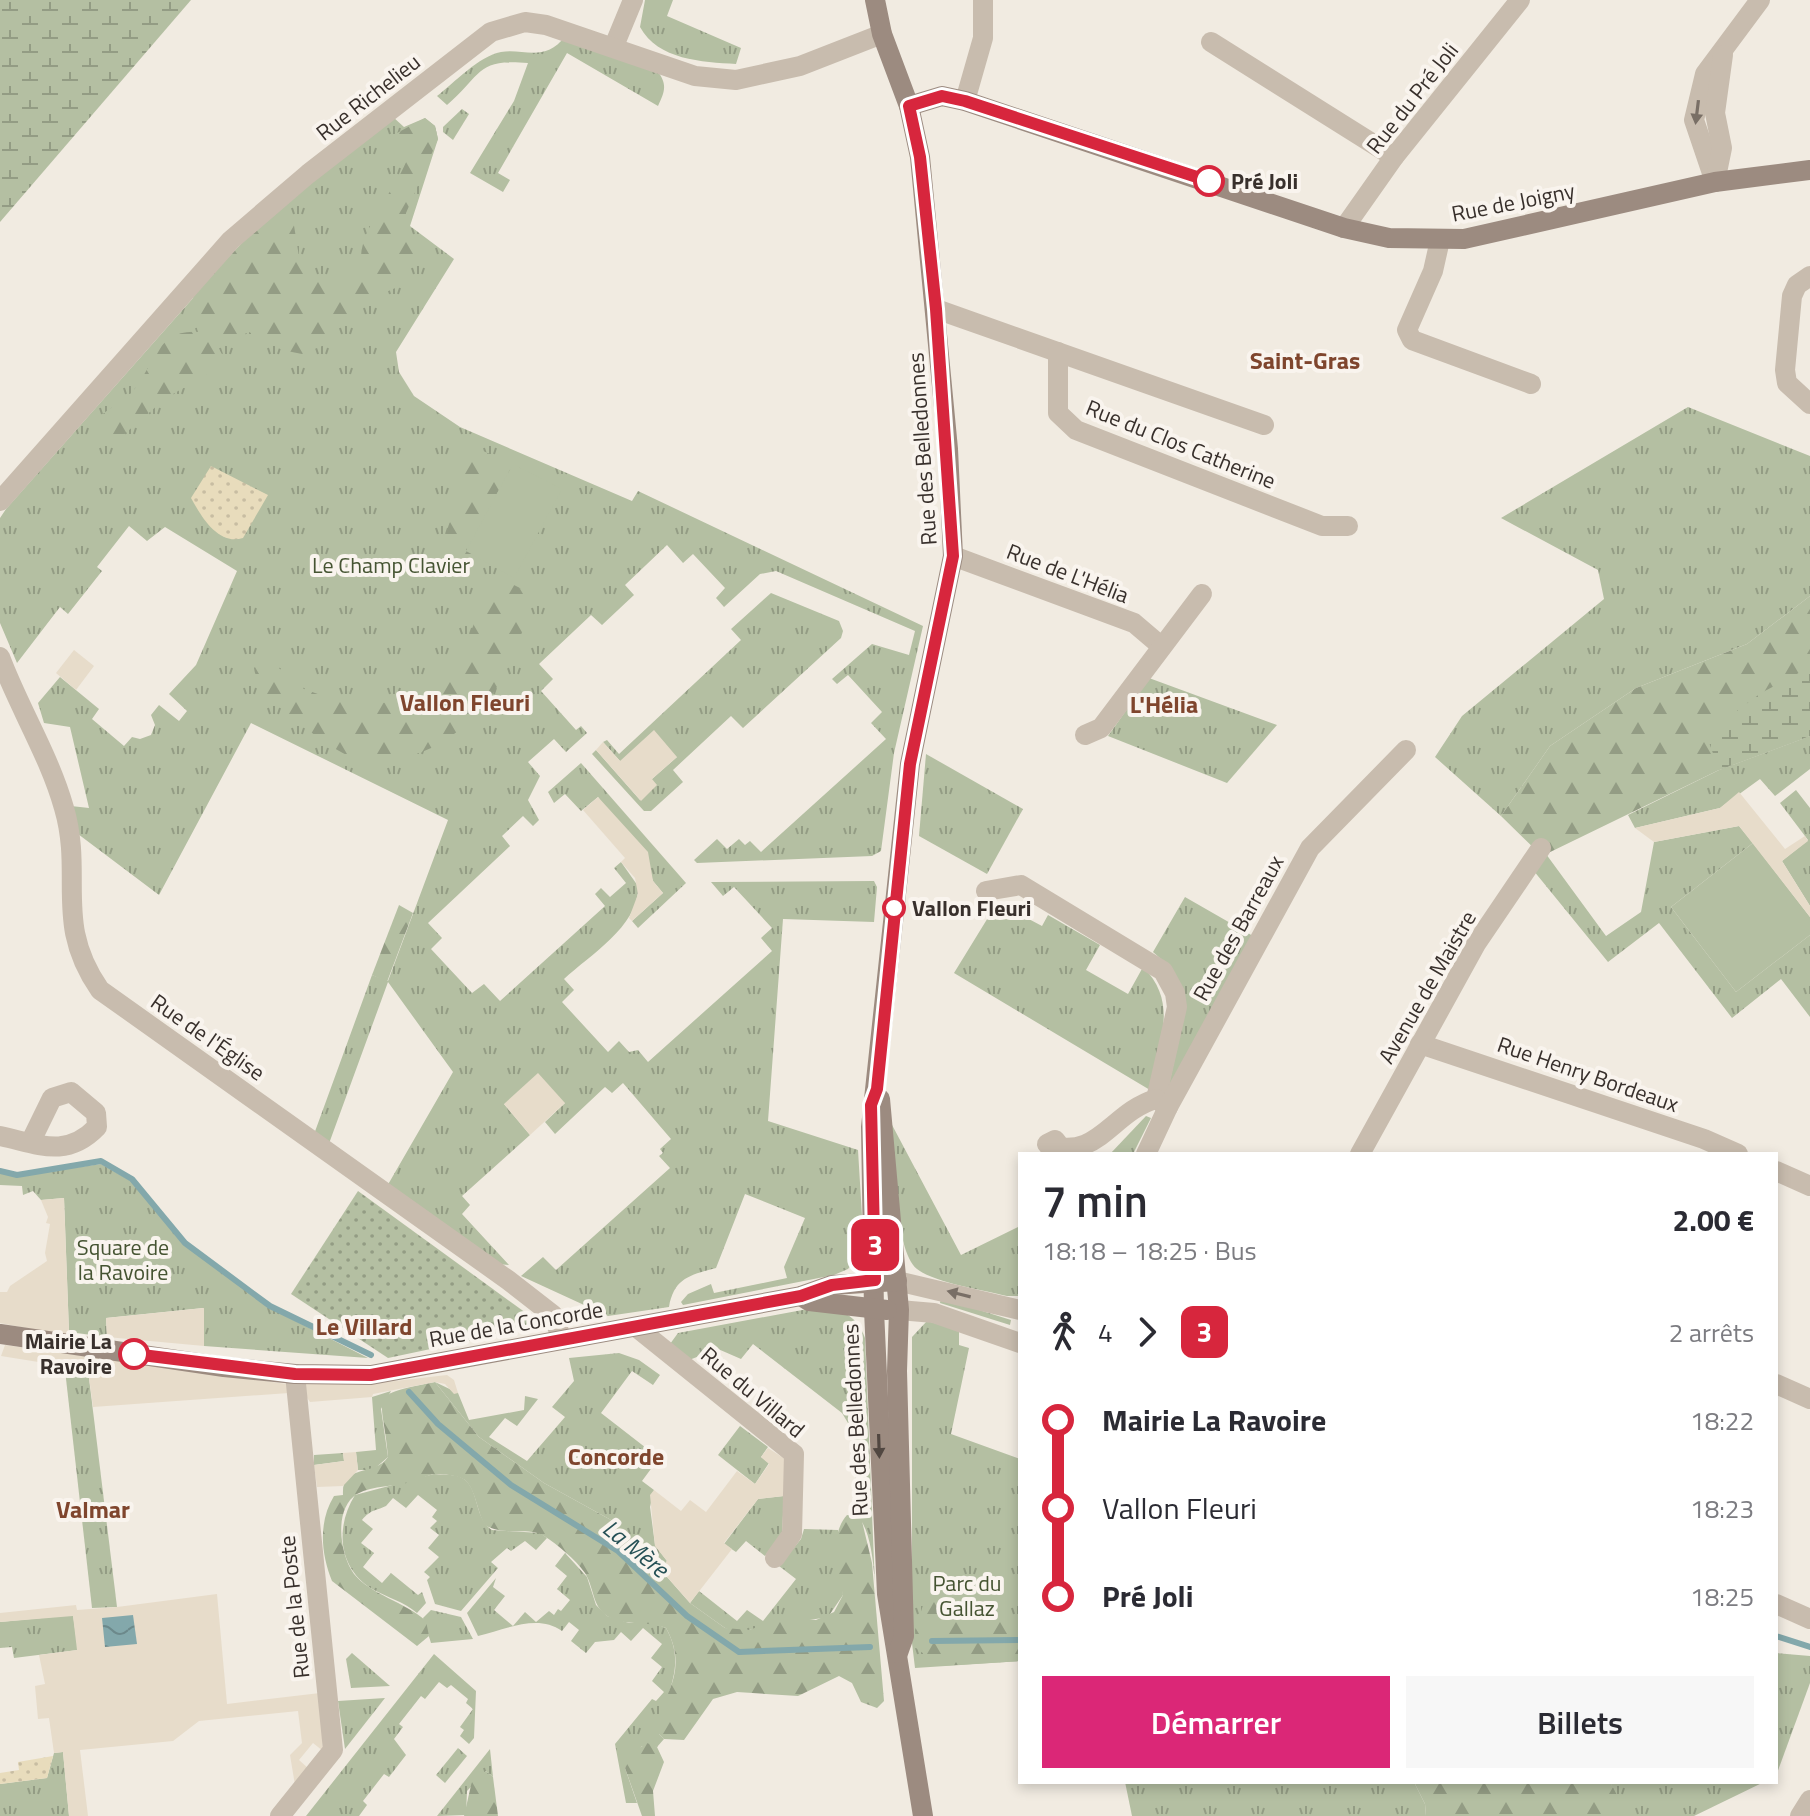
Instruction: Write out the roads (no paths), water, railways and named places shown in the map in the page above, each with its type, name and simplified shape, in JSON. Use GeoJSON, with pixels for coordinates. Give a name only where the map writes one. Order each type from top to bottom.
{"type":"FeatureCollection","features":[{"type":"Feature","properties":{"kind":"main road","name":"Rue des Belledonnes"},"geometry":{"type":"LineString","coordinates":[[875,0],[882,34],[909,106],[920,157],[936,309],[953,556],[910,764],[877,1089],[871,1105],[874,1310],[887,1594],[890,1629],[898,1653],[923,1816]]}},
{"type":"Feature","properties":{"kind":"main road","name":"Rue de Joigny"},"geometry":{"type":"LineString","coordinates":[[909,106],[942,96],[965,101],[1344,228],[1389,238],[1440,240],[1529,226],[1715,182],[1810,170]]}},
{"type":"Feature","properties":{"kind":"main road","name":"Rue des Belledonnes"},"geometry":{"type":"LineString","coordinates":[[877,1089],[884,1110],[899,1310],[897,1371],[904,1636],[898,1653]]}},
{"type":"Feature","properties":{"kind":"main road","name":"Rue de la Concorde"},"geometry":{"type":"LineString","coordinates":[[0,1334],[295,1374],[371,1375],[801,1296],[832,1285],[897,1281]]}},
{"type":"Feature","properties":{"kind":"main road","name":"Rue de la Concorde"},"geometry":{"type":"LineString","coordinates":[[801,1296],[809,1301],[874,1310],[899,1310]]}},
{"type":"Feature","properties":{"kind":"street"},"geometry":{"type":"LineString","coordinates":[[614,46],[633,0]]}},
{"type":"Feature","properties":{"kind":"street"},"geometry":{"type":"LineString","coordinates":[[965,101],[983,38],[983,0]]}},
{"type":"Feature","properties":{"kind":"street","name":"Rue du Pré Joli"},"geometry":{"type":"LineString","coordinates":[[1344,228],[1394,157],[1520,0]]}},
{"type":"Feature","properties":{"kind":"street"},"geometry":{"type":"LineString","coordinates":[[1715,182],[1722,148],[1715,113],[1725,47],[1760,0]]}},
{"type":"Feature","properties":{"kind":"street","name":"Rue Richelieu"},"geometry":{"type":"LineString","coordinates":[[0,501],[231,240],[491,32],[525,22],[546,25],[695,76],[736,80],[800,66],[882,34]]}},
{"type":"Feature","properties":{"kind":"street"},"geometry":{"type":"LineString","coordinates":[[1211,42],[1394,157]]}},
{"type":"Feature","properties":{"kind":"street"},"geometry":{"type":"LineString","coordinates":[[1440,240],[1433,271],[1407,330],[1412,340],[1531,384]]}},
{"type":"Feature","properties":{"kind":"street"},"geometry":{"type":"LineString","coordinates":[[1810,276],[1797,285],[1792,296],[1785,370],[1787,383],[1810,404]]}},
{"type":"Feature","properties":{"kind":"street","name":"Rue du Clos Catherine"},"geometry":{"type":"LineString","coordinates":[[936,309],[1264,425]]}},
{"type":"Feature","properties":{"kind":"street","name":"Rue du Clos Catherine"},"geometry":{"type":"LineString","coordinates":[[1058,352],[1058,413],[1076,430],[1322,526],[1348,526]]}},
{"type":"Feature","properties":{"kind":"street","name":"Rue de L'Hélia"},"geometry":{"type":"LineString","coordinates":[[953,556],[1134,623],[1161,646]]}},
{"type":"Feature","properties":{"kind":"street"},"geometry":{"type":"LineString","coordinates":[[1085,735],[1101,728],[1202,594]]}},
{"type":"Feature","properties":{"kind":"street","name":"Rue de l'Église"},"geometry":{"type":"LineString","coordinates":[[0,657],[45,754],[64,809],[69,830],[72,924],[83,965],[100,990],[508,1280],[553,1315],[562,1340]]}},
{"type":"Feature","properties":{"kind":"street","name":"Rue des Barreaux"},"geometry":{"type":"LineString","coordinates":[[1147,1152],[1162,1103],[1310,848],[1406,750]]}},
{"type":"Feature","properties":{"kind":"street","name":"Avenue de Maistre"},"geometry":{"type":"LineString","coordinates":[[1361,1152],[1476,944],[1541,848]]}},
{"type":"Feature","properties":{"kind":"street"},"geometry":{"type":"LineString","coordinates":[[986,891],[1021,885],[1163,971],[1175,993],[1177,1019],[1162,1103],[1142,1103],[1080,1149],[1062,1149]]}},
{"type":"Feature","properties":{"kind":"street","name":"Rue Henry Bordeaux"},"geometry":{"type":"LineString","coordinates":[[1420,1044],[1690,1134],[1733,1152]]}},
{"type":"Feature","properties":{"kind":"street"},"geometry":{"type":"LineString","coordinates":[[0,1136],[30,1143]]}},
{"type":"Feature","properties":{"kind":"street"},"geometry":{"type":"LineString","coordinates":[[1778,1172],[1810,1186]]}},
{"type":"Feature","properties":{"kind":"street"},"geometry":{"type":"LineString","coordinates":[[897,1281],[1018,1310]]}},
{"type":"Feature","properties":{"kind":"street"},"geometry":{"type":"LineString","coordinates":[[899,1310],[934,1313],[1018,1342]]}},
{"type":"Feature","properties":{"kind":"street","name":"Rue du Villard"},"geometry":{"type":"LineString","coordinates":[[636,1327],[794,1454],[792,1534],[775,1558]]}},
{"type":"Feature","properties":{"kind":"street","name":"Rue de la Poste"},"geometry":{"type":"LineString","coordinates":[[280,1816],[333,1750],[295,1374]]}},
{"type":"Feature","properties":{"kind":"street"},"geometry":{"type":"LineString","coordinates":[[1778,1385],[1810,1399]]}},
{"type":"Feature","properties":{"kind":"street"},"geometry":{"type":"LineString","coordinates":[[1778,1605],[1810,1619]]}},
{"type":"Feature","properties":{"kind":"street"},"geometry":{"type":"LineString","coordinates":[[1800,1816],[1810,1800]]}},
{"type":"Feature","properties":{"kind":"water"},"geometry":{"type":"Polygon","coordinates":[[[133,1615],[137,1644],[105,1647],[102,1618],[133,1615]]]}},
{"type":"Feature","properties":{"kind":"waterway","name":"La Mère"},"geometry":{"type":"LineString","coordinates":[[0,1171],[17,1175],[101,1161],[132,1179],[185,1243],[270,1306],[371,1355]]}},
{"type":"Feature","properties":{"kind":"waterway","name":"La Mère"},"geometry":{"type":"LineString","coordinates":[[409,1392],[438,1424],[511,1485],[618,1551],[687,1616],[739,1652],[870,1647]]}},
{"type":"Feature","properties":{"kind":"waterway","name":"La Mère"},"geometry":{"type":"LineString","coordinates":[[1778,1637],[1810,1647]]}},
{"type":"Feature","properties":{"kind":"waterway","name":"La Mère"},"geometry":{"type":"LineString","coordinates":[[932,1641],[1018,1640]]}},
{"type":"Feature","properties":{"kind":"place","name":"Pré Joli"},"geometry":{"type":"Point","coordinates":[1209,181]}},
{"type":"Feature","properties":{"kind":"place","name":"Vallon Fleuri"},"geometry":{"type":"Point","coordinates":[894,908]}},
{"type":"Feature","properties":{"kind":"place","name":"Mairie La Ravoire"},"geometry":{"type":"Point","coordinates":[134,1354]}},
{"type":"Feature","properties":{"kind":"district","name":"Saint-Gras"},"geometry":{"type":"Point","coordinates":[1305,360]}},
{"type":"Feature","properties":{"kind":"district","name":"Vallon Fleuri"},"geometry":{"type":"Point","coordinates":[465,702]}},
{"type":"Feature","properties":{"kind":"district","name":"L'Hélia"},"geometry":{"type":"Point","coordinates":[1164,704]}},
{"type":"Feature","properties":{"kind":"district","name":"Le Villard"},"geometry":{"type":"Point","coordinates":[364,1326]}},
{"type":"Feature","properties":{"kind":"district","name":"Concorde"},"geometry":{"type":"Point","coordinates":[616,1456]}},
{"type":"Feature","properties":{"kind":"district","name":"Valmar"},"geometry":{"type":"Point","coordinates":[93,1509]}},
{"type":"Feature","properties":{"kind":"park label","name":"Le Champ Clavier"},"geometry":{"type":"Point","coordinates":[391,565]}},
{"type":"Feature","properties":{"kind":"park label","name":"Square de la Ravoire"},"geometry":{"type":"Point","coordinates":[123,1260]}},
{"type":"Feature","properties":{"kind":"park label","name":"Parc du Gallaz"},"geometry":{"type":"Point","coordinates":[967,1596]}}]}
